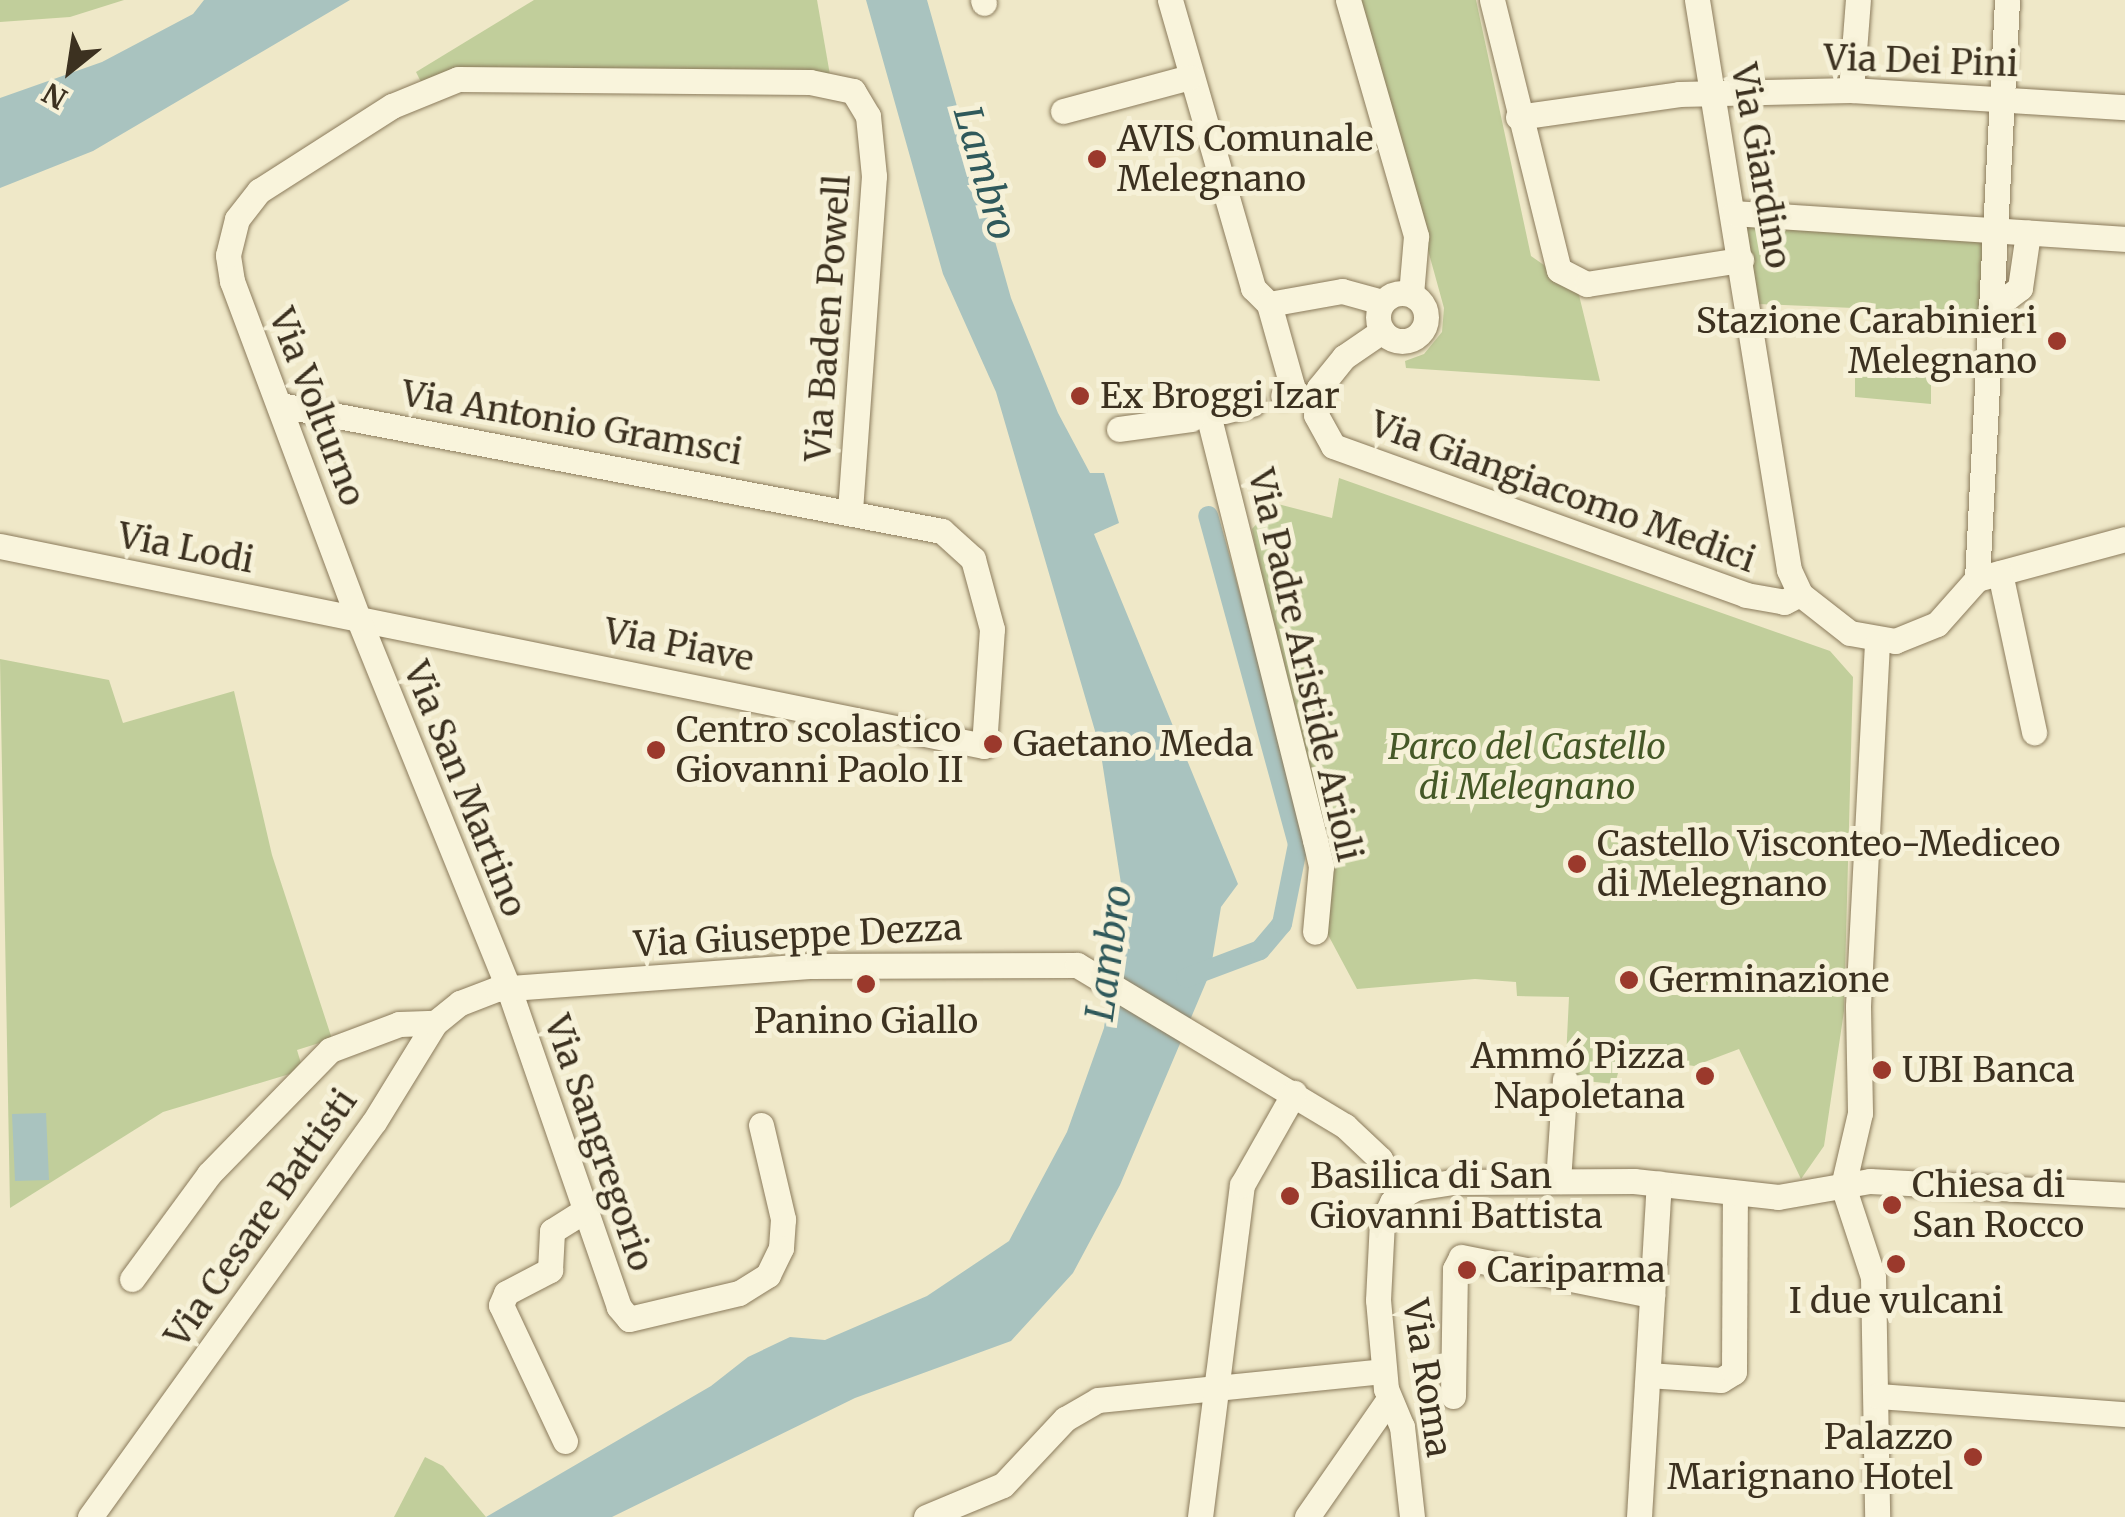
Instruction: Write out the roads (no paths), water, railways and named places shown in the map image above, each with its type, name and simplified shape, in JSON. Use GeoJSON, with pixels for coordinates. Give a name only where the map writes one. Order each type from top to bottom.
{"type":"FeatureCollection","features":[{"type":"Feature","properties":{"kind":"street"},"geometry":{"type":"LineString","coordinates":[[1170,0],[1246,275],[1269,304],[1292,386],[1284,396]]}},
{"type":"Feature","properties":{"kind":"street"},"geometry":{"type":"LineString","coordinates":[[1348,0],[1416,236],[1411,294],[1426,312],[1418,335],[1396,340],[1382,331],[1377,316],[1382,302],[1396,293],[1411,294]]}},
{"type":"Feature","properties":{"kind":"street"},"geometry":{"type":"LineString","coordinates":[[1492,0],[1554,261],[1570,279],[1587,284],[1741,260]]}},
{"type":"Feature","properties":{"kind":"street","name":"Via Giardino"},"geometry":{"type":"LineString","coordinates":[[1697,0],[1796,587]]}},
{"type":"Feature","properties":{"kind":"street"},"geometry":{"type":"LineString","coordinates":[[1851,90],[1858,0]]}},
{"type":"Feature","properties":{"kind":"street"},"geometry":{"type":"LineString","coordinates":[[2008,0],[1994,296],[1988,576],[2034,732]]}},
{"type":"Feature","properties":{"kind":"street"},"geometry":{"type":"LineString","coordinates":[[1063,110],[1190,77]]}},
{"type":"Feature","properties":{"kind":"street","name":"Via Baden Powell"},"geometry":{"type":"LineString","coordinates":[[237,220],[259,191],[359,127],[408,97],[458,79],[831,84],[858,94],[871,129],[874,184],[850,512]]}},
{"type":"Feature","properties":{"kind":"street","name":"Via Dei Pini"},"geometry":{"type":"LineString","coordinates":[[1518,117],[1713,94],[1851,90],[2125,107]]}},
{"type":"Feature","properties":{"kind":"street"},"geometry":{"type":"LineString","coordinates":[[1734,212],[2125,240]]}},
{"type":"Feature","properties":{"kind":"street","name":"Via Volturno"},"geometry":{"type":"LineString","coordinates":[[237,220],[230,274],[358,618]]}},
{"type":"Feature","properties":{"kind":"street"},"geometry":{"type":"LineString","coordinates":[[1994,296],[2008,297],[2020,288],[2028,233]]}},
{"type":"Feature","properties":{"kind":"street"},"geometry":{"type":"LineString","coordinates":[[1269,304],[1342,291],[1382,302]]}},
{"type":"Feature","properties":{"kind":"street","name":"Via Giangiacomo Medici"},"geometry":{"type":"LineString","coordinates":[[1382,331],[1344,357],[1316,393],[1317,422],[1334,446],[1746,595],[1784,602],[1796,587]]}},
{"type":"Feature","properties":{"kind":"street","name":"Via Antonio Gramsci"},"geometry":{"type":"LineString","coordinates":[[280,404],[937,529],[970,554],[994,644],[984,746]]}},
{"type":"Feature","properties":{"kind":"street"},"geometry":{"type":"LineString","coordinates":[[1120,429],[1252,404]]}},
{"type":"Feature","properties":{"kind":"street","name":"Via Padre Aristide Arioli"},"geometry":{"type":"LineString","coordinates":[[1208,415],[1316,840],[1321,866],[1316,932]]}},
{"type":"Feature","properties":{"kind":"street"},"geometry":{"type":"LineString","coordinates":[[1796,587],[1828,620],[1877,642],[1937,624],[1988,576],[2125,539]]}},
{"type":"Feature","properties":{"kind":"street","name":"Via Lodi"},"geometry":{"type":"LineString","coordinates":[[0,546],[358,618]]}},
{"type":"Feature","properties":{"kind":"street","name":"Via Piave"},"geometry":{"type":"LineString","coordinates":[[358,618],[984,746]]}},
{"type":"Feature","properties":{"kind":"street","name":"Via San Martino"},"geometry":{"type":"LineString","coordinates":[[358,618],[508,987]]}},
{"type":"Feature","properties":{"kind":"street"},"geometry":{"type":"LineString","coordinates":[[1877,642],[1858,1007],[1860,1113],[1842,1186],[1872,1270],[1878,1517]]}},
{"type":"Feature","properties":{"kind":"street","name":"Via Giuseppe Dezza"},"geometry":{"type":"LineString","coordinates":[[508,987],[808,966],[1031,961],[1092,970],[1294,1093]]}},
{"type":"Feature","properties":{"kind":"street","name":"Via Cesare Battisti"},"geometry":{"type":"LineString","coordinates":[[90,1517],[358,1145],[435,1022],[460,1003],[508,987]]}},
{"type":"Feature","properties":{"kind":"street","name":"Via Sangregorio"},"geometry":{"type":"LineString","coordinates":[[508,987],[584,1212],[629,1318],[739,1293],[768,1275],[781,1248],[784,1219],[761,1126]]}},
{"type":"Feature","properties":{"kind":"street"},"geometry":{"type":"LineString","coordinates":[[132,1279],[209,1174],[320,1060],[337,1046],[384,1028],[435,1022]]}},
{"type":"Feature","properties":{"kind":"street"},"geometry":{"type":"LineString","coordinates":[[1558,1182],[1565,1078]]}},
{"type":"Feature","properties":{"kind":"street"},"geometry":{"type":"LineString","coordinates":[[1200,1517],[1212,1392],[1242,1184],[1294,1093],[1362,1140],[1400,1196],[1452,1182],[1659,1184],[1788,1197],[1879,1182],[2125,1196]]}},
{"type":"Feature","properties":{"kind":"street"},"geometry":{"type":"LineString","coordinates":[[1640,1517],[1659,1184]]}},
{"type":"Feature","properties":{"kind":"street"},"geometry":{"type":"LineString","coordinates":[[1648,1375],[1721,1380],[1734,1372],[1735,1193]]}},
{"type":"Feature","properties":{"kind":"street","name":"Via Roma"},"geometry":{"type":"LineString","coordinates":[[1400,1196],[1379,1235],[1384,1371],[1403,1434],[1412,1517]]}},
{"type":"Feature","properties":{"kind":"street"},"geometry":{"type":"LineString","coordinates":[[565,1441],[501,1305],[506,1293],[550,1270],[552,1231],[584,1212]]}},
{"type":"Feature","properties":{"kind":"street"},"geometry":{"type":"LineString","coordinates":[[1454,1396],[1455,1269],[1462,1258],[1652,1294]]}},
{"type":"Feature","properties":{"kind":"street"},"geometry":{"type":"LineString","coordinates":[[926,1517],[1003,1485],[1090,1403],[1384,1371]]}},
{"type":"Feature","properties":{"kind":"street"},"geometry":{"type":"LineString","coordinates":[[1877,1396],[2125,1414]]}},
{"type":"Feature","properties":{"kind":"street"},"geometry":{"type":"LineString","coordinates":[[1307,1517],[1390,1399]]}},
{"type":"Feature","properties":{"kind":"water"},"geometry":{"type":"Polygon","coordinates":[[[204,0],[350,0],[93,151],[0,188],[0,98],[102,62],[193,14],[204,0]]]}},
{"type":"Feature","properties":{"kind":"water"},"geometry":{"type":"Polygon","coordinates":[[[866,0],[927,0],[1011,298],[1058,413],[1090,473],[1104,473],[1119,523],[1094,534],[1238,884],[1221,907],[1210,973],[1120,1185],[1073,1273],[1011,1341],[855,1398],[612,1517],[486,1517],[711,1386],[748,1357],[790,1337],[825,1340],[927,1296],[1009,1241],[1067,1132],[1104,1028],[1122,890],[1100,748],[996,392],[943,274],[866,0]]]}},
{"type":"Feature","properties":{"kind":"water"},"geometry":{"type":"Polygon","coordinates":[[[46,1113],[49,1180],[15,1181],[12,1114],[46,1113]]]}},
{"type":"Feature","properties":{"kind":"waterway"},"geometry":{"type":"LineString","coordinates":[[1186,978],[1260,950],[1282,924],[1298,844],[1208,516]]}},
{"type":"Feature","properties":{"kind":"place","name":"AVIS Comunale Melegnano"},"geometry":{"type":"Point","coordinates":[1097,159]}},
{"type":"Feature","properties":{"kind":"place","name":"Stazione Carabinieri Melegnano"},"geometry":{"type":"Point","coordinates":[2057,341]}},
{"type":"Feature","properties":{"kind":"place","name":"Ex Broggi Izar"},"geometry":{"type":"Point","coordinates":[1080,396]}},
{"type":"Feature","properties":{"kind":"place","name":"Gaetano Meda"},"geometry":{"type":"Point","coordinates":[993,744]}},
{"type":"Feature","properties":{"kind":"place","name":"Centro scolastico Giovanni Paolo II"},"geometry":{"type":"Point","coordinates":[656,750]}},
{"type":"Feature","properties":{"kind":"place","name":"Castello Visconteo-Mediceo di Melegnano"},"geometry":{"type":"Point","coordinates":[1577,864]}},
{"type":"Feature","properties":{"kind":"place","name":"Germinazione"},"geometry":{"type":"Point","coordinates":[1629,980]}},
{"type":"Feature","properties":{"kind":"place","name":"Panino Giallo"},"geometry":{"type":"Point","coordinates":[866,984]}},
{"type":"Feature","properties":{"kind":"place","name":"UBI Banca"},"geometry":{"type":"Point","coordinates":[1882,1070]}},
{"type":"Feature","properties":{"kind":"place","name":"Ammó Pizza Napoletana"},"geometry":{"type":"Point","coordinates":[1705,1076]}},
{"type":"Feature","properties":{"kind":"place","name":"Basilica di San Giovanni Battista"},"geometry":{"type":"Point","coordinates":[1290,1196]}},
{"type":"Feature","properties":{"kind":"place","name":"Chiesa di San Rocco"},"geometry":{"type":"Point","coordinates":[1892,1205]}},
{"type":"Feature","properties":{"kind":"place","name":"I due vulcani"},"geometry":{"type":"Point","coordinates":[1896,1264]}},
{"type":"Feature","properties":{"kind":"place","name":"Cariparma"},"geometry":{"type":"Point","coordinates":[1467,1270]}},
{"type":"Feature","properties":{"kind":"place","name":"Palazzo Marignano Hotel"},"geometry":{"type":"Point","coordinates":[1973,1457]}},
{"type":"Feature","properties":{"kind":"water label","name":"Lambro"},"geometry":{"type":"Point","coordinates":[985,173]}},
{"type":"Feature","properties":{"kind":"water label","name":"Lambro"},"geometry":{"type":"Point","coordinates":[1109,953]}},
{"type":"Feature","properties":{"kind":"park label","name":"Parco del Castello di Melegnano"},"geometry":{"type":"Point","coordinates":[1527,767]}}]}
